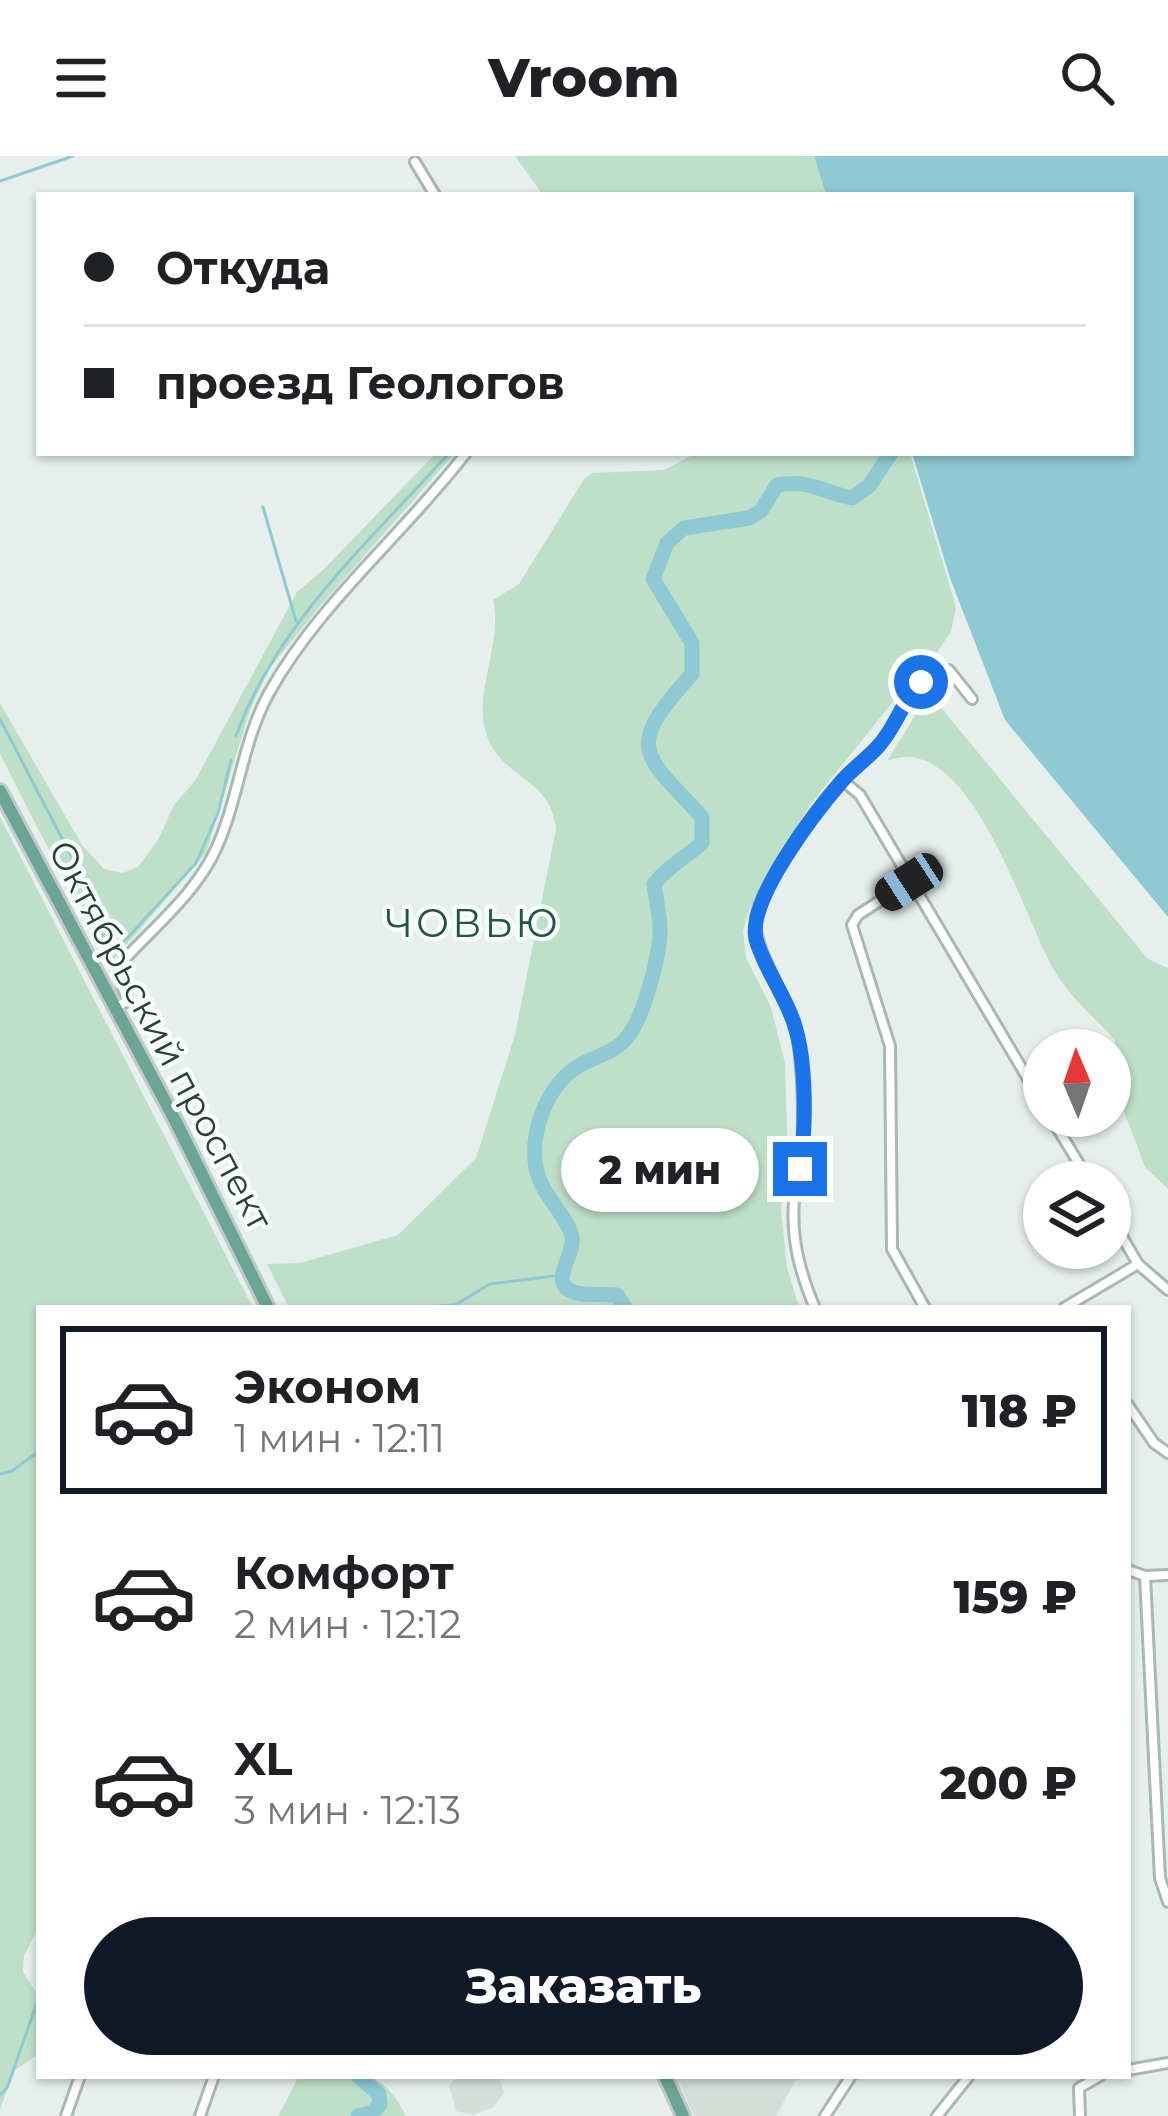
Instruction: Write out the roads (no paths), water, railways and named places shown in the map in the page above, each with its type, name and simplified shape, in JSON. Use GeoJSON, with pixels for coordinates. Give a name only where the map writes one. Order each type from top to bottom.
{"type":"FeatureCollection","features":[{"type":"Feature","properties":{"kind":"main road","name":"Октябрьский проспект"},"geometry":{"type":"LineString","coordinates":[[0,790],[176,1122],[267,1305]]}},
{"type":"Feature","properties":{"kind":"main road"},"geometry":{"type":"LineString","coordinates":[[666,2079],[683,2116]]}},
{"type":"Feature","properties":{"kind":"street"},"geometry":{"type":"LineString","coordinates":[[415,161],[433,192]]}},
{"type":"Feature","properties":{"kind":"street"},"geometry":{"type":"LineString","coordinates":[[113,1009],[128,1001],[118,976],[123,961],[196,883],[214,854],[257,716],[271,690],[329,609],[463,456]]}},
{"type":"Feature","properties":{"kind":"street"},"geometry":{"type":"LineString","coordinates":[[814,1305],[796,1256],[794,1208],[804,1126],[798,1037],[755,932],[759,906],[817,812],[842,780],[879,746],[911,692],[931,674],[949,670],[972,699]]}},
{"type":"Feature","properties":{"kind":"street"},"geometry":{"type":"LineString","coordinates":[[842,780],[860,795],[1023,1071]]}},
{"type":"Feature","properties":{"kind":"street"},"geometry":{"type":"LineString","coordinates":[[909,882],[858,915],[852,925],[890,1046],[892,1249],[923,1305]]}},
{"type":"Feature","properties":{"kind":"street"},"geometry":{"type":"LineString","coordinates":[[1131,1252],[1168,1290]]}},
{"type":"Feature","properties":{"kind":"street"},"geometry":{"type":"LineString","coordinates":[[1071,1305],[1138,1264]]}},
{"type":"Feature","properties":{"kind":"street"},"geometry":{"type":"LineString","coordinates":[[1131,1411],[1168,1454]]}},
{"type":"Feature","properties":{"kind":"street"},"geometry":{"type":"LineString","coordinates":[[1131,1571],[1168,1575]]}},
{"type":"Feature","properties":{"kind":"street"},"geometry":{"type":"LineString","coordinates":[[1145,1576],[1162,1798],[1160,1878],[1168,1902]]}},
{"type":"Feature","properties":{"kind":"street"},"geometry":{"type":"LineString","coordinates":[[1153,1718],[1168,1718]]}},
{"type":"Feature","properties":{"kind":"street"},"geometry":{"type":"LineString","coordinates":[[1131,2069],[1168,2063]]}},
{"type":"Feature","properties":{"kind":"street"},"geometry":{"type":"LineString","coordinates":[[65,2116],[79,2079]]}},
{"type":"Feature","properties":{"kind":"street"},"geometry":{"type":"LineString","coordinates":[[200,2116],[213,2079]]}},
{"type":"Feature","properties":{"kind":"street"},"geometry":{"type":"LineString","coordinates":[[826,2116],[849,2079]]}},
{"type":"Feature","properties":{"kind":"street"},"geometry":{"type":"LineString","coordinates":[[938,2116],[967,2079]]}},
{"type":"Feature","properties":{"kind":"street"},"geometry":{"type":"LineString","coordinates":[[1080,2116],[1079,2088],[1092,2079]]}},
{"type":"Feature","properties":{"kind":"water"},"geometry":{"type":"Polygon","coordinates":[[[814,156],[1168,156],[1168,917],[1005,720],[950,578],[913,456],[1134,456],[1134,192],[825,192],[814,156]]]}},
{"type":"Feature","properties":{"kind":"waterway"},"geometry":{"type":"LineString","coordinates":[[0,181],[73,156]]}},
{"type":"Feature","properties":{"kind":"waterway"},"geometry":{"type":"LineString","coordinates":[[236,736],[253,695],[300,620],[446,456]]}},
{"type":"Feature","properties":{"kind":"waterway"},"geometry":{"type":"LineString","coordinates":[[623,1305],[617,1295],[581,1294],[565,1286],[562,1280],[571,1233],[542,1186],[535,1141],[542,1114],[564,1078],[616,1047],[634,1027],[650,985],[659,941],[654,884],[702,843],[702,817],[666,778],[649,749],[656,719],[692,674],[692,643],[653,579],[667,543],[684,528],[749,518],[761,511],[777,485],[807,485],[852,498],[869,486],[889,456]]}},
{"type":"Feature","properties":{"kind":"waterway"},"geometry":{"type":"LineString","coordinates":[[263,507],[296,621]]}},
{"type":"Feature","properties":{"kind":"waterway"},"geometry":{"type":"LineString","coordinates":[[0,719],[113,946],[119,947],[196,863],[218,813],[231,760]]}},
{"type":"Feature","properties":{"kind":"waterway"},"geometry":{"type":"LineString","coordinates":[[455,1305],[490,1284],[562,1275]]}},
{"type":"Feature","properties":{"kind":"waterway"},"geometry":{"type":"LineString","coordinates":[[0,1474],[36,1453]]}},
{"type":"Feature","properties":{"kind":"waterway"},"geometry":{"type":"LineString","coordinates":[[0,2095],[7,2088],[36,2006]]}},
{"type":"Feature","properties":{"kind":"waterway"},"geometry":{"type":"LineString","coordinates":[[358,2116],[373,2112],[380,2104],[379,2094],[362,2079]]}},
{"type":"Feature","properties":{"kind":"district","name":"ЧОВЬЮ"},"geometry":{"type":"Point","coordinates":[473,923]}}]}
